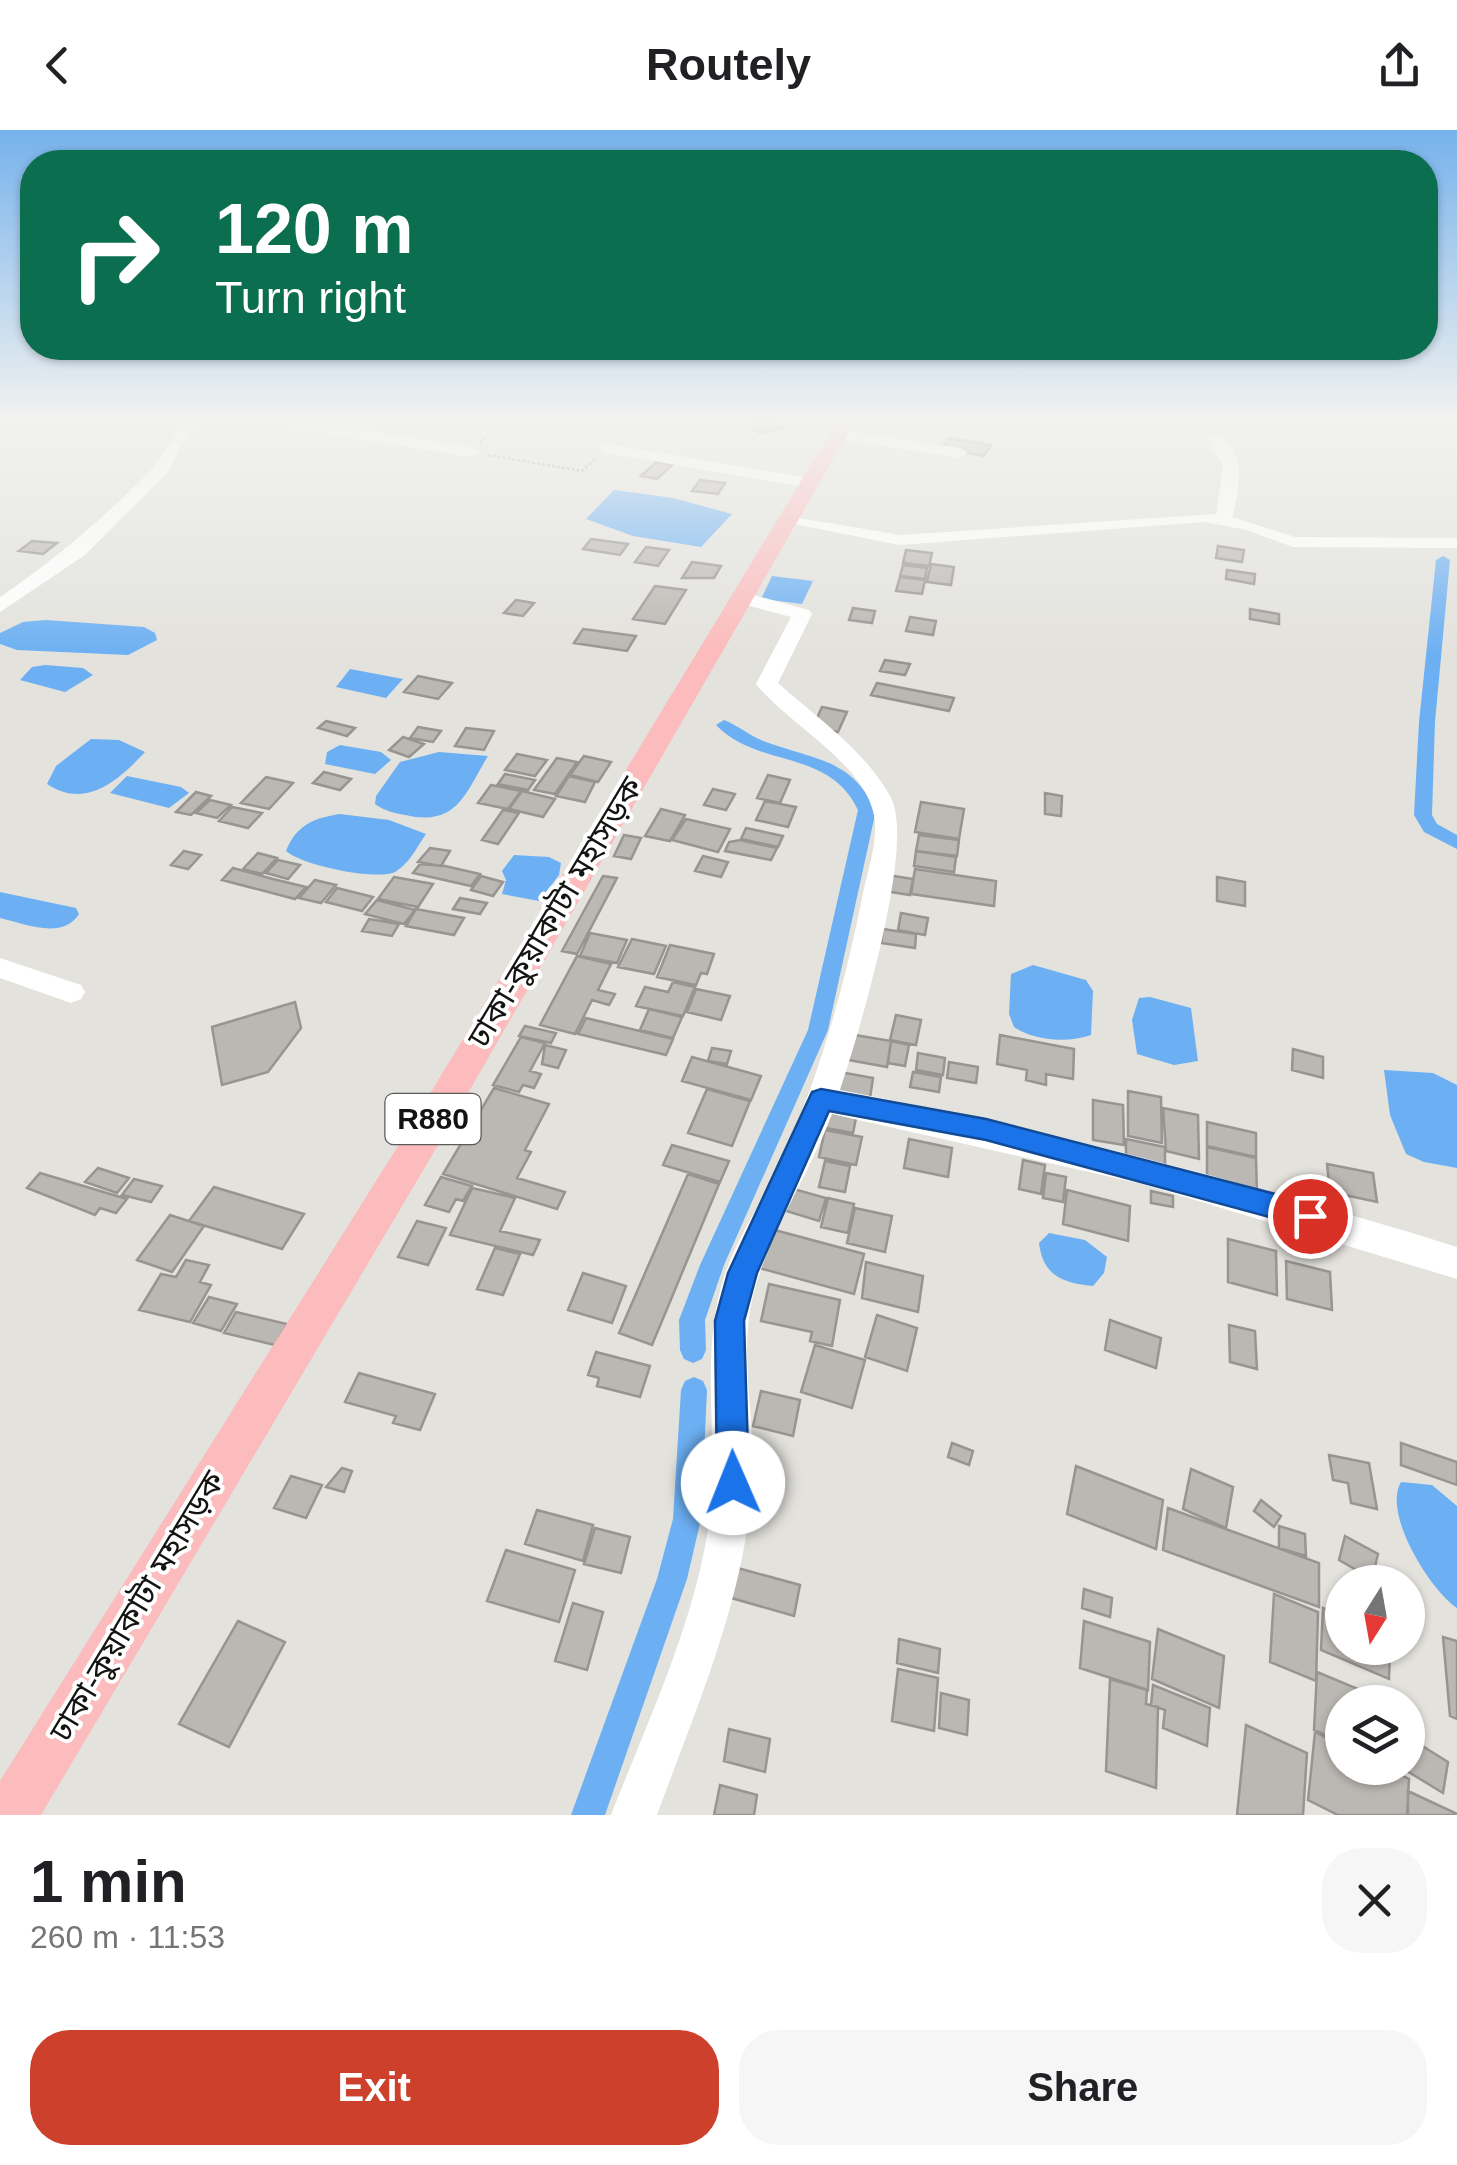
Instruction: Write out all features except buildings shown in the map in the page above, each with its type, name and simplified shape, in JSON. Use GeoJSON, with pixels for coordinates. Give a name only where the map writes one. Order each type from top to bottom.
{"type":"FeatureCollection","features":[{"type":"Feature","properties":{"kind":"main road","name":"ঢাকা-কুয়াকাটা মহাসড়ক"},"geometry":{"type":"LineString","coordinates":[[10,1815],[420,1141],[802,497]]}},
{"type":"Feature","properties":{"kind":"street"},"geometry":{"type":"LineString","coordinates":[[0,606],[78,550],[133,497]]}},
{"type":"Feature","properties":{"kind":"street"},"geometry":{"type":"LineString","coordinates":[[1223,520],[1229,497]]}},
{"type":"Feature","properties":{"kind":"street"},"geometry":{"type":"LineString","coordinates":[[788,522],[900,540],[1182,518],[1223,520],[1293,542],[1457,543]]}},
{"type":"Feature","properties":{"kind":"street"},"geometry":{"type":"LineString","coordinates":[[634,1815],[702,1634],[724,1554],[733,1483],[730,1321],[742,1273],[842,1044],[869,933],[886,811],[871,784],[768,684],[802,614],[742,598]]}},
{"type":"Feature","properties":{"kind":"street"},"geometry":{"type":"LineString","coordinates":[[0,968],[71,992]]}},
{"type":"Feature","properties":{"kind":"street"},"geometry":{"type":"LineString","coordinates":[[821,1099],[986,1130],[1310,1216],[1457,1263]]}},
{"type":"Feature","properties":{"kind":"water"},"geometry":{"type":"Polygon","coordinates":[[[608,497],[673,498],[732,514],[701,547],[633,536],[586,519],[608,497]]]}},
{"type":"Feature","properties":{"kind":"water"},"geometry":{"type":"Polygon","coordinates":[[[772,576],[813,581],[802,604],[761,599],[772,576]]]}},
{"type":"Feature","properties":{"kind":"water"},"geometry":{"type":"Polygon","coordinates":[[[23,622],[144,627],[155,633],[157,640],[128,655],[17,650],[0,644],[0,633],[23,622]]]}},
{"type":"Feature","properties":{"kind":"water"},"geometry":{"type":"Polygon","coordinates":[[[32,667],[83,668],[93,675],[65,692],[20,680],[32,667]]]}},
{"type":"Feature","properties":{"kind":"water"},"geometry":{"type":"Polygon","coordinates":[[[350,669],[403,679],[386,698],[336,687],[350,669]]]}},
{"type":"Feature","properties":{"kind":"water"},"geometry":{"type":"Polygon","coordinates":[[[91,739],[119,740],[145,752],[113,781],[88,793],[61,791],[47,784],[56,766],[91,739]]]}},
{"type":"Feature","properties":{"kind":"water"},"geometry":{"type":"Polygon","coordinates":[[[340,745],[381,752],[391,760],[375,774],[325,764],[327,752],[340,745]]]}},
{"type":"Feature","properties":{"kind":"water"},"geometry":{"type":"Polygon","coordinates":[[[439,752],[488,756],[465,795],[448,812],[423,817],[393,812],[375,804],[376,796],[400,762],[439,752]]]}},
{"type":"Feature","properties":{"kind":"water"},"geometry":{"type":"Polygon","coordinates":[[[127,776],[181,787],[189,793],[169,808],[110,793],[127,776]]]}},
{"type":"Feature","properties":{"kind":"water"},"geometry":{"type":"Polygon","coordinates":[[[340,814],[389,820],[426,834],[404,865],[385,874],[322,866],[286,851],[307,824],[340,814]]]}},
{"type":"Feature","properties":{"kind":"water"},"geometry":{"type":"Polygon","coordinates":[[[514,855],[549,857],[561,863],[559,875],[539,901],[502,894],[506,880],[502,871],[514,855]]]}},
{"type":"Feature","properties":{"kind":"water"},"geometry":{"type":"Polygon","coordinates":[[[0,892],[76,908],[79,914],[72,922],[54,928],[0,918],[0,892]]]}},
{"type":"Feature","properties":{"kind":"water"},"geometry":{"type":"Polygon","coordinates":[[[1033,965],[1086,980],[1093,991],[1091,1035],[1051,1039],[1014,1027],[1009,1014],[1011,974],[1033,965]]]}},
{"type":"Feature","properties":{"kind":"water"},"geometry":{"type":"Polygon","coordinates":[[[1150,997],[1191,1008],[1198,1061],[1174,1065],[1137,1054],[1132,1020],[1139,998],[1150,997]]]}},
{"type":"Feature","properties":{"kind":"water"},"geometry":{"type":"Polygon","coordinates":[[[1384,1070],[1433,1073],[1457,1085],[1457,1168],[1406,1154],[1390,1115],[1384,1070]]]}},
{"type":"Feature","properties":{"kind":"water"},"geometry":{"type":"Polygon","coordinates":[[[1049,1233],[1085,1240],[1107,1257],[1104,1273],[1093,1286],[1072,1283],[1050,1270],[1039,1243],[1049,1233]]]}},
{"type":"Feature","properties":{"kind":"water"},"geometry":{"type":"Polygon","coordinates":[[[1401,1482],[1432,1485],[1457,1506],[1457,1608],[1434,1585],[1425,1565],[1420,1565],[1412,1550],[1403,1531],[1397,1496],[1401,1482]]]}},
{"type":"Feature","properties":{"kind":"waterway"},"geometry":{"type":"LineString","coordinates":[[1443,560],[1427,722],[1423,815],[1430,828],[1457,843]]}},
{"type":"Feature","properties":{"kind":"waterway"},"geometry":{"type":"LineString","coordinates":[[693,1350],[692,1320],[712,1265],[818,1030],[867,810],[857,790],[843,775],[824,765],[759,745],[724,725]]}},
{"type":"Feature","properties":{"kind":"waterway"},"geometry":{"type":"LineString","coordinates":[[588,1815],[672,1579],[687,1519],[694,1390]]}},
{"type":"Feature","properties":{"kind":"route"},"geometry":{"type":"LineString","coordinates":[[733,1483],[730,1321],[742,1273],[795,1165],[821,1099],[986,1130],[1310,1216]]}}]}
